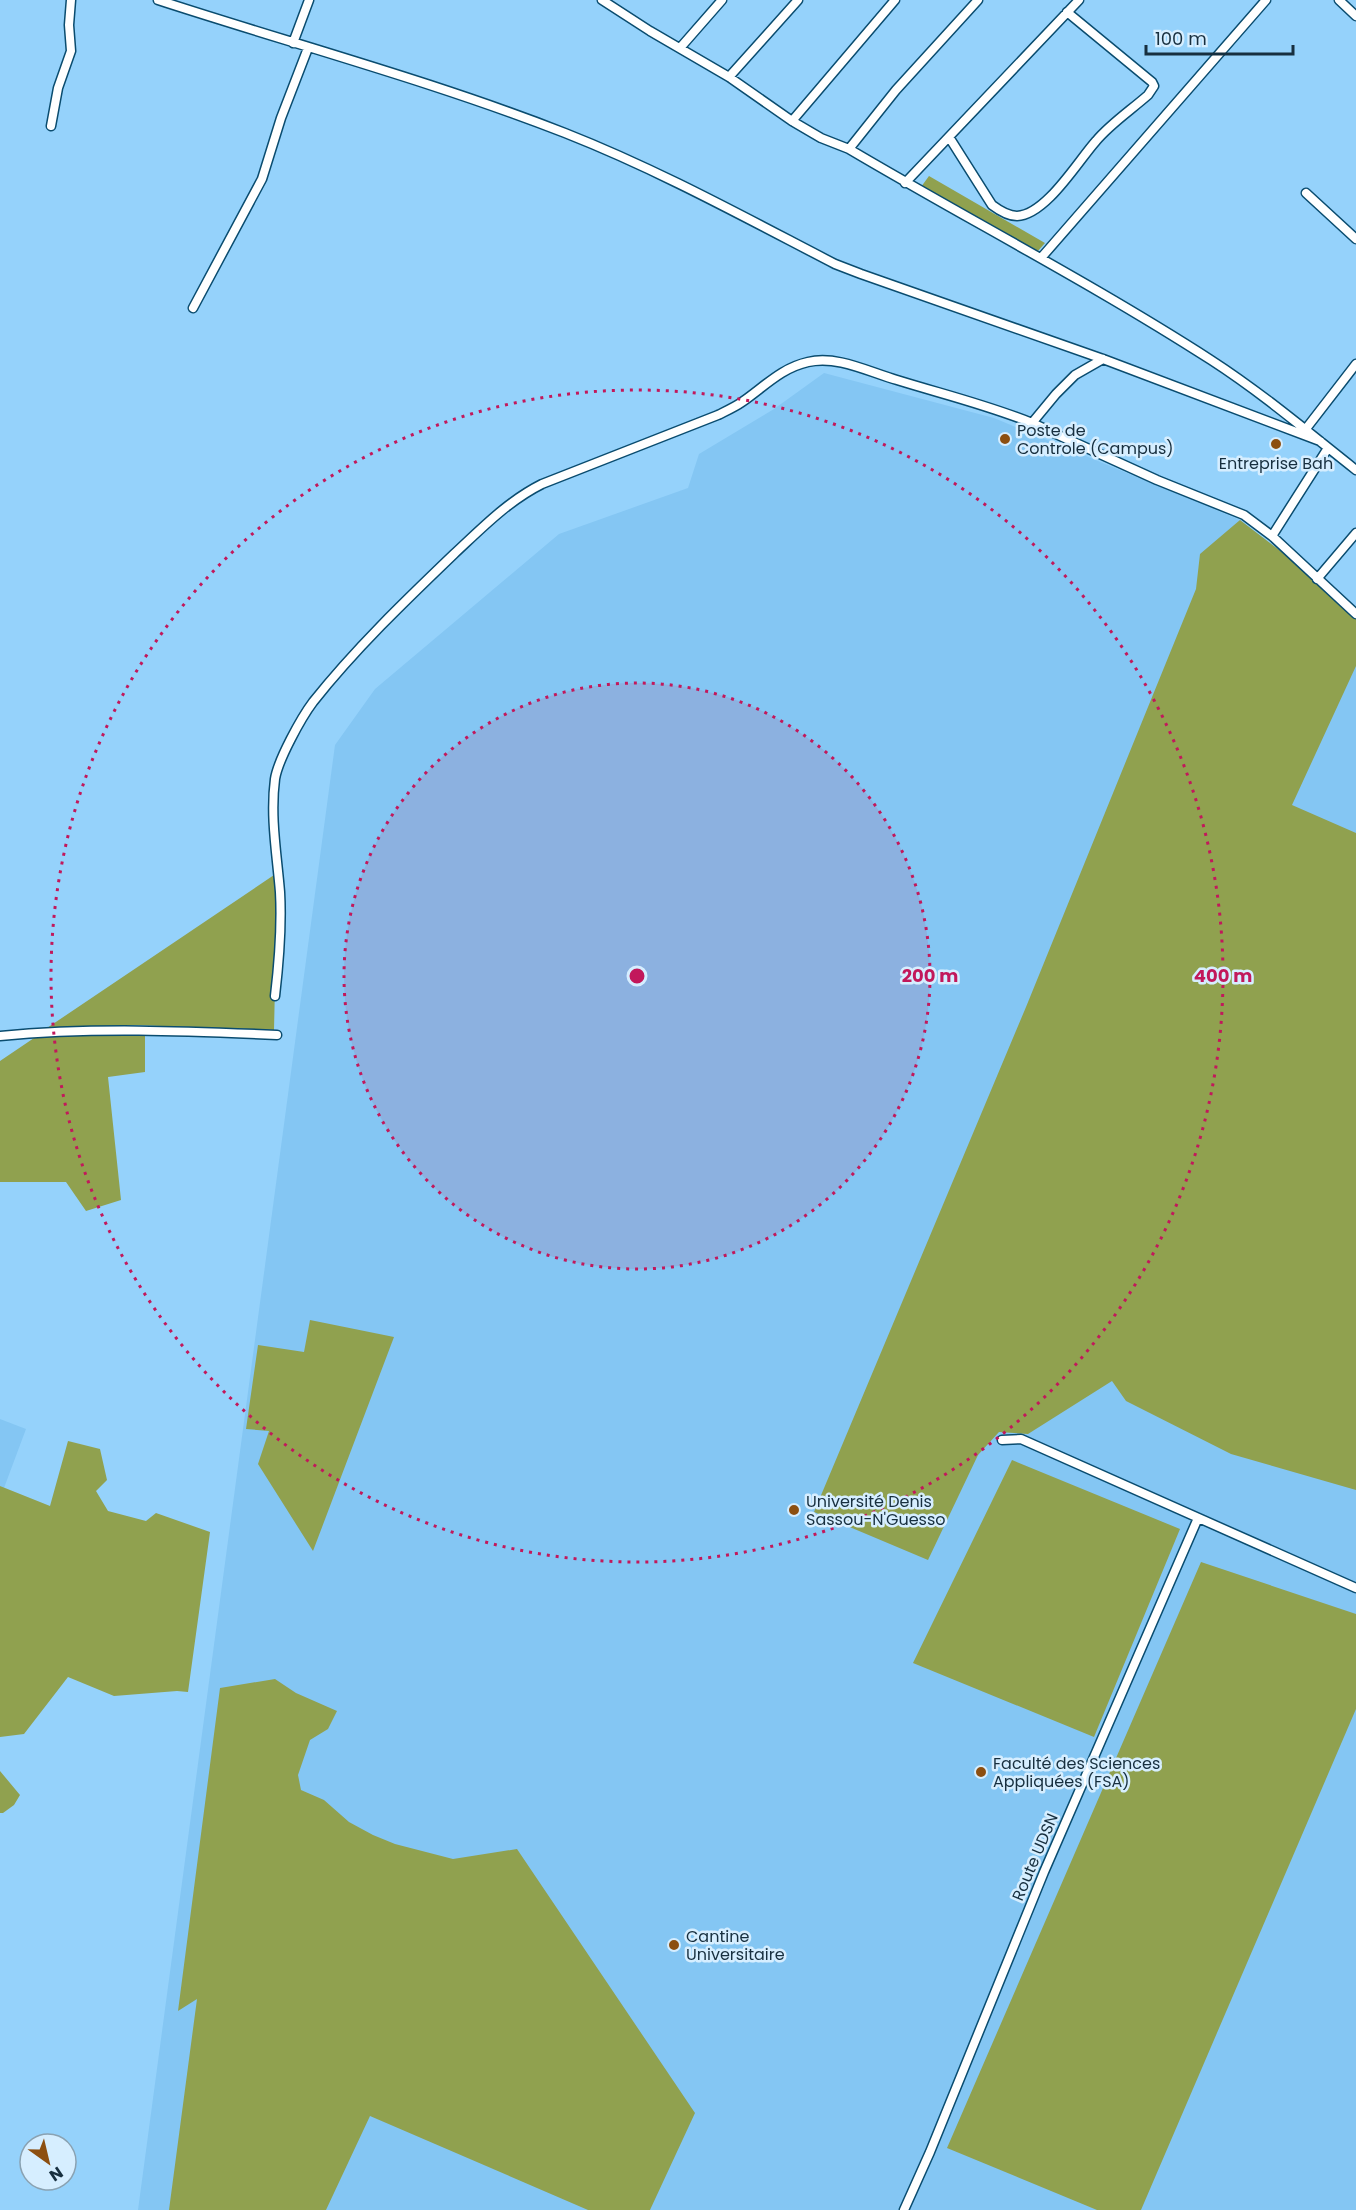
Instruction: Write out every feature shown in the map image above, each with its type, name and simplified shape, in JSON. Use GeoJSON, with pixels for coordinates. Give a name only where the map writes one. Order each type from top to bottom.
{"type":"FeatureCollection","features":[{"type":"Feature","properties":{"kind":"street"},"geometry":{"type":"LineString","coordinates":[[51,126],[58,88],[71,51],[69,25],[71,0]]}},
{"type":"Feature","properties":{"kind":"street"},"geometry":{"type":"LineString","coordinates":[[158,0],[426,84],[565,133],[668,177],[835,264],[1103,359],[1320,441]]}},
{"type":"Feature","properties":{"kind":"street"},"geometry":{"type":"LineString","coordinates":[[293,43],[309,0]]}},
{"type":"Feature","properties":{"kind":"street"},"geometry":{"type":"LineString","coordinates":[[602,0],[729,77],[792,121],[821,138],[849,149],[905,183],[1041,258],[1212,361],[1277,407],[1356,470]]}},
{"type":"Feature","properties":{"kind":"street"},"geometry":{"type":"LineString","coordinates":[[680,48],[722,0]]}},
{"type":"Feature","properties":{"kind":"street"},"geometry":{"type":"LineString","coordinates":[[729,77],[798,0]]}},
{"type":"Feature","properties":{"kind":"street"},"geometry":{"type":"LineString","coordinates":[[792,121],[895,0]]}},
{"type":"Feature","properties":{"kind":"street"},"geometry":{"type":"LineString","coordinates":[[849,149],[896,90],[978,0]]}},
{"type":"Feature","properties":{"kind":"street"},"geometry":{"type":"LineString","coordinates":[[905,183],[1079,0]]}},
{"type":"Feature","properties":{"kind":"street"},"geometry":{"type":"LineString","coordinates":[[1041,258],[1266,0]]}},
{"type":"Feature","properties":{"kind":"street"},"geometry":{"type":"LineString","coordinates":[[1339,0],[1356,16]]}},
{"type":"Feature","properties":{"kind":"street"},"geometry":{"type":"LineString","coordinates":[[949,137],[992,205],[1001,212],[1019,216],[1033,211],[1049,198],[1097,138],[1148,95],[1154,86],[1152,82],[1067,12]]}},
{"type":"Feature","properties":{"kind":"street"},"geometry":{"type":"LineString","coordinates":[[193,308],[262,179],[280,118],[308,48]]}},
{"type":"Feature","properties":{"kind":"street"},"geometry":{"type":"LineString","coordinates":[[1306,193],[1356,239]]}},
{"type":"Feature","properties":{"kind":"street"},"geometry":{"type":"LineString","coordinates":[[1032,423],[1075,375],[1103,359]]}},
{"type":"Feature","properties":{"kind":"street"},"geometry":{"type":"LineString","coordinates":[[275,996],[280,946],[280,893],[274,844],[275,777],[290,741],[312,704],[345,664],[420,586],[520,495],[542,484],[718,415],[742,402],[789,368],[810,361],[828,360],[852,365],[872,373],[992,407],[1032,423],[1157,480],[1244,515],[1272,536],[1356,614]]}},
{"type":"Feature","properties":{"kind":"street"},"geometry":{"type":"LineString","coordinates":[[1305,430],[1356,364]]}},
{"type":"Feature","properties":{"kind":"street"},"geometry":{"type":"LineString","coordinates":[[1272,536],[1328,448]]}},
{"type":"Feature","properties":{"kind":"street"},"geometry":{"type":"LineString","coordinates":[[1317,579],[1356,533]]}},
{"type":"Feature","properties":{"kind":"street"},"geometry":{"type":"LineString","coordinates":[[0,1036],[135,1029],[277,1035]]}},
{"type":"Feature","properties":{"kind":"street"},"geometry":{"type":"LineString","coordinates":[[1002,1440],[1021,1439],[1356,1588]]}},
{"type":"Feature","properties":{"kind":"street","name":"Route UDSN"},"geometry":{"type":"LineString","coordinates":[[904,2210],[930,2152],[1044,1872],[1198,1518]]}},
{"type":"Feature","properties":{"kind":"shaded area","name":"Université Denis Sassou-N'Guesso"},"geometry":{"type":"Polygon","coordinates":[[[824,373],[994,418],[1240,520],[1356,614],[1356,2210],[138,2210],[335,745],[375,689],[559,534],[688,488],[699,454],[774,409],[824,373]]]}},
{"type":"Feature","properties":{"kind":"shaded area"},"geometry":{"type":"Polygon","coordinates":[[[0,1419],[26,1429],[4,1488],[0,1486],[0,1419]]]}},
{"type":"Feature","properties":{"kind":"green space"},"geometry":{"type":"Polygon","coordinates":[[[929,176],[1045,243],[1038,251],[921,187],[929,176]]]}},
{"type":"Feature","properties":{"kind":"green space"},"geometry":{"type":"Polygon","coordinates":[[[1240,520],[1321,582],[1356,614],[1356,666],[1292,805],[1356,833],[1356,1490],[1231,1454],[1126,1401],[1112,1381],[1028,1434],[999,1432],[978,1455],[928,1560],[814,1512],[1026,1007],[1196,589],[1200,554],[1240,520]]]}},
{"type":"Feature","properties":{"kind":"green space"},"geometry":{"type":"Polygon","coordinates":[[[274,875],[277,895],[274,1030],[133,1025],[47,1028],[274,875]]]}},
{"type":"Feature","properties":{"kind":"green space"},"geometry":{"type":"Polygon","coordinates":[[[85,1031],[145,1035],[145,1072],[108,1077],[121,1200],[86,1211],[66,1182],[0,1182],[0,1061],[37,1036],[85,1031]]]}},
{"type":"Feature","properties":{"kind":"green space"},"geometry":{"type":"Polygon","coordinates":[[[310,1320],[394,1337],[313,1551],[258,1464],[269,1431],[246,1429],[258,1345],[304,1352],[310,1320]]]}},
{"type":"Feature","properties":{"kind":"green space"},"geometry":{"type":"Polygon","coordinates":[[[68,1441],[100,1449],[107,1480],[96,1491],[108,1511],[146,1521],[156,1513],[210,1532],[188,1692],[114,1696],[68,1677],[24,1734],[0,1737],[0,1486],[50,1506],[68,1441]]]}},
{"type":"Feature","properties":{"kind":"green space"},"geometry":{"type":"Polygon","coordinates":[[[1012,1460],[1180,1529],[1094,1737],[913,1663],[1012,1460]]]}},
{"type":"Feature","properties":{"kind":"green space"},"geometry":{"type":"Polygon","coordinates":[[[1201,1562],[1356,1614],[1356,1709],[1141,2210],[1097,2210],[947,2148],[1201,1562]]]}},
{"type":"Feature","properties":{"kind":"green space"},"geometry":{"type":"Polygon","coordinates":[[[275,1679],[296,1693],[337,1711],[328,1729],[310,1740],[298,1775],[301,1790],[324,1800],[349,1822],[395,1844],[453,1859],[517,1849],[695,2113],[650,2210],[588,2210],[370,2116],[326,2210],[169,2210],[197,1999],[178,2011],[220,1688],[275,1679]]]}},
{"type":"Feature","properties":{"kind":"green space"},"geometry":{"type":"Polygon","coordinates":[[[0,1771],[20,1795],[14,1805],[3,1813],[0,1813],[0,1771]]]}},
{"type":"Feature","properties":{"kind":"place","name":"Poste de Controle (Campus)"},"geometry":{"type":"Point","coordinates":[1005,439]}},
{"type":"Feature","properties":{"kind":"place","name":"Entreprise Bah"},"geometry":{"type":"Point","coordinates":[1276,444]}},
{"type":"Feature","properties":{"kind":"place","name":"Université Denis Sassou-N'Guesso"},"geometry":{"type":"Point","coordinates":[794,1510]}},
{"type":"Feature","properties":{"kind":"place","name":"Faculté des Sciences Appliquées (FSA)"},"geometry":{"type":"Point","coordinates":[981,1772]}},
{"type":"Feature","properties":{"kind":"place","name":"Cantine Universitaire"},"geometry":{"type":"Point","coordinates":[674,1945]}}]}
